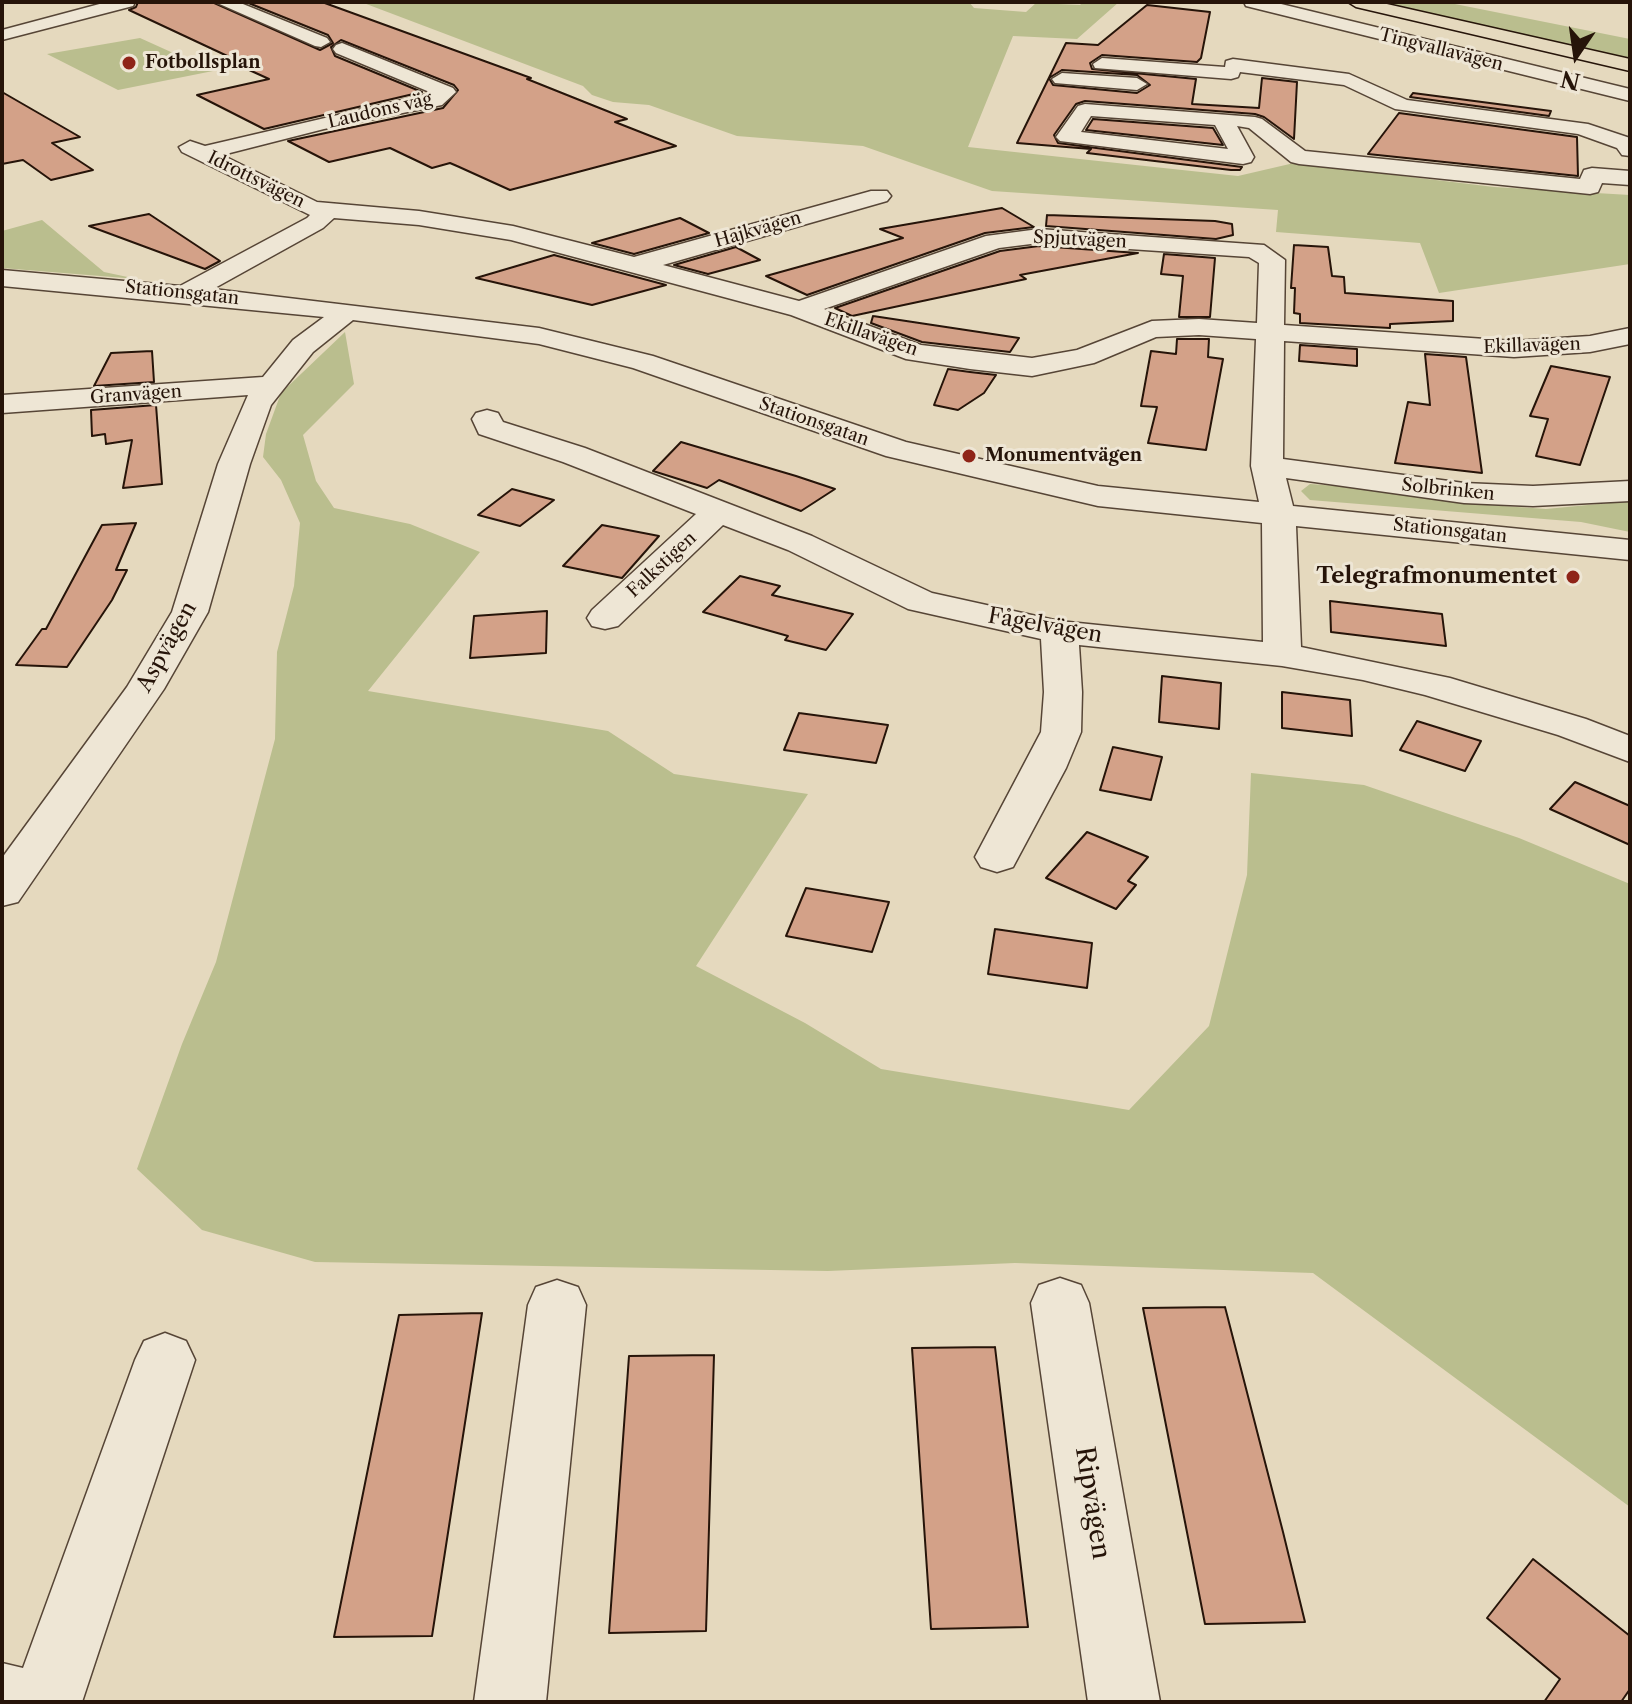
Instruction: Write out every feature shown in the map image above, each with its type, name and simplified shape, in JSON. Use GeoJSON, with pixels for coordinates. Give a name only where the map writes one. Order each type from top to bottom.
{"type":"FeatureCollection","features":[{"type":"Feature","properties":{"kind":"main road"},"geometry":{"type":"LineString","coordinates":[[1356,2],[1630,65]]}},
{"type":"Feature","properties":{"kind":"street"},"geometry":{"type":"LineString","coordinates":[[2,35],[127,2]]}},
{"type":"Feature","properties":{"kind":"street"},"geometry":{"type":"LineString","coordinates":[[223,2],[321,42]]}},
{"type":"Feature","properties":{"kind":"street","name":"Tingvallavägen"},"geometry":{"type":"LineString","coordinates":[[1252,2],[1630,95]]}},
{"type":"Feature","properties":{"kind":"street"},"geometry":{"type":"LineString","coordinates":[[1299,31],[1331,23]]}},
{"type":"Feature","properties":{"kind":"street"},"geometry":{"type":"LineString","coordinates":[[1248,45],[1236,53],[1230,96],[1243,157],[1067,137],[1085,110],[1230,96],[1349,80],[1431,90]]}},
{"type":"Feature","properties":{"kind":"street","name":"Laudons väg"},"geometry":{"type":"LineString","coordinates":[[194,149],[435,101],[446,92],[342,49]]}},
{"type":"Feature","properties":{"kind":"street"},"geometry":{"type":"LineString","coordinates":[[1064,70],[1230,96],[1255,123],[1299,157],[1521,172],[1590,187],[1592,175],[1587,130]]}},
{"type":"Feature","properties":{"kind":"street"},"geometry":{"type":"LineString","coordinates":[[1349,80],[1402,105],[1522,128],[1587,130],[1625,143],[1630,150]]}},
{"type":"Feature","properties":{"kind":"street"},"geometry":{"type":"LineString","coordinates":[[1587,130],[1597,122],[1630,124]]}},
{"type":"Feature","properties":{"kind":"street","name":"Idrottsvägen"},"geometry":{"type":"LineString","coordinates":[[194,149],[311,208],[329,211]]}},
{"type":"Feature","properties":{"kind":"street"},"geometry":{"type":"LineString","coordinates":[[1592,175],[1630,178]]}},
{"type":"Feature","properties":{"kind":"street","name":"Hajkvägen"},"geometry":{"type":"LineString","coordinates":[[638,264],[879,196]]}},
{"type":"Feature","properties":{"kind":"street"},"geometry":{"type":"LineString","coordinates":[[187,293],[315,223],[329,211]]}},
{"type":"Feature","properties":{"kind":"street","name":"Ekillavägen"},"geometry":{"type":"LineString","coordinates":[[329,211],[419,218],[513,233],[800,309],[916,353],[1032,367],[1084,357],[1152,329],[1199,327],[1514,349],[1590,344],[1630,336]]}},
{"type":"Feature","properties":{"kind":"street","name":"Spjutvägen"},"geometry":{"type":"LineString","coordinates":[[800,309],[995,241],[1039,236],[1255,250],[1272,260],[1270,332]]}},
{"type":"Feature","properties":{"kind":"street","name":"Stationsgatan"},"geometry":{"type":"LineString","coordinates":[[2,278],[187,293],[432,320],[576,343],[643,362],[897,449],[1060,489],[1143,502],[1630,550]]}},
{"type":"Feature","properties":{"kind":"street","name":"Aspvägen"},"geometry":{"type":"LineString","coordinates":[[2,891],[145,689],[190,612],[234,464],[253,413],[270,385],[303,346],[348,311]]}},
{"type":"Feature","properties":{"kind":"street"},"geometry":{"type":"LineString","coordinates":[[1270,332],[1267,466],[1279,516],[1282,655]]}},
{"type":"Feature","properties":{"kind":"street","name":"Granvägen"},"geometry":{"type":"LineString","coordinates":[[2,404],[270,385]]}},
{"type":"Feature","properties":{"kind":"street","name":"Fågelvägen"},"geometry":{"type":"LineString","coordinates":[[487,419],[490,428],[574,455],[800,543],[921,601],[1059,632],[1282,655],[1436,686],[1572,727],[1630,750]]}},
{"type":"Feature","properties":{"kind":"street","name":"Solbrinken"},"geometry":{"type":"LineString","coordinates":[[1267,466],[1464,493],[1533,496],[1630,491]]}},
{"type":"Feature","properties":{"kind":"street","name":"Falkstigen"},"geometry":{"type":"LineString","coordinates":[[605,618],[718,511]]}},
{"type":"Feature","properties":{"kind":"street"},"geometry":{"type":"LineString","coordinates":[[997,857],[1061,732],[1063,692],[1059,632]]}},
{"type":"Feature","properties":{"kind":"street","name":"Ripvägen"},"geometry":{"type":"LineString","coordinates":[[1060,1303],[1124,1702]]}},
{"type":"Feature","properties":{"kind":"street"},"geometry":{"type":"LineString","coordinates":[[510,1702],[557,1305]]}},
{"type":"Feature","properties":{"kind":"street"},"geometry":{"type":"LineString","coordinates":[[46,1702],[165,1360]]}},
{"type":"Feature","properties":{"kind":"street"},"geometry":{"type":"LineString","coordinates":[[2,1699],[19,1702]]}},
{"type":"Feature","properties":{"kind":"green space"},"geometry":{"type":"Polygon","coordinates":[[[361,2],[969,2],[974,8],[1026,12],[1036,3],[1080,5],[1083,2],[1119,2],[1077,39],[1013,36],[968,147],[1238,176],[1294,163],[1494,187],[1630,195],[1630,264],[1439,293],[1420,243],[1276,232],[1278,210],[992,191],[863,146],[737,136],[649,105],[613,102],[592,95],[583,86],[361,2]]]}},
{"type":"Feature","properties":{"kind":"green space"},"geometry":{"type":"Polygon","coordinates":[[[1376,2],[1445,2],[1630,39],[1630,58],[1376,2]]]}},
{"type":"Feature","properties":{"kind":"green space","name":"Fotbollsplan"},"geometry":{"type":"Polygon","coordinates":[[[140,38],[213,71],[118,90],[47,54],[140,38]]]}},
{"type":"Feature","properties":{"kind":"green space"},"geometry":{"type":"Polygon","coordinates":[[[42,220],[104,272],[137,279],[2,268],[2,231],[42,220]]]}},
{"type":"Feature","properties":{"kind":"green space"},"geometry":{"type":"Polygon","coordinates":[[[345,332],[354,384],[303,435],[316,481],[334,508],[410,524],[480,552],[368,691],[608,731],[674,774],[808,794],[696,966],[805,1023],[881,1069],[1129,1110],[1209,1026],[1247,875],[1251,773],[1364,785],[1519,838],[1630,884],[1630,1507],[1313,1273],[1015,1263],[828,1271],[315,1262],[202,1230],[137,1169],[182,1044],[216,962],[275,739],[277,652],[294,586],[300,523],[281,480],[263,457],[266,434],[281,393],[345,332]]]}},
{"type":"Feature","properties":{"kind":"green space"},"geometry":{"type":"Polygon","coordinates":[[[1310,484],[1391,490],[1474,504],[1546,509],[1630,501],[1630,532],[1581,522],[1310,500],[1301,491],[1310,484]]]}},
{"type":"Feature","properties":{"kind":"building"},"geometry":{"type":"Polygon","coordinates":[[[138,2],[212,2],[320,50],[333,43],[328,35],[246,2],[322,2],[531,78],[527,79],[627,119],[615,122],[676,146],[510,190],[450,163],[432,168],[390,148],[329,162],[288,141],[443,108],[458,90],[454,85],[341,40],[331,47],[335,56],[422,92],[264,129],[197,95],[269,79],[247,69],[253,68],[129,10],[136,7],[138,2]]]}},
{"type":"Feature","properties":{"kind":"building"},"geometry":{"type":"Polygon","coordinates":[[[1147,5],[1210,12],[1201,58],[1197,62],[1102,55],[1090,63],[1092,69],[1196,79],[1192,104],[1259,108],[1262,78],[1297,82],[1294,139],[1255,114],[1085,101],[1076,104],[1054,135],[1058,143],[1242,167],[1231,170],[1087,153],[1091,149],[1017,143],[1066,43],[1098,45],[1147,5]],[[1062,70],[1049,78],[1053,85],[1137,93],[1150,85],[1137,75],[1062,70]]]}},
{"type":"Feature","properties":{"kind":"building"},"geometry":{"type":"Polygon","coordinates":[[[2,92],[80,137],[52,143],[93,170],[51,180],[23,160],[2,164],[2,92]]]}},
{"type":"Feature","properties":{"kind":"building"},"geometry":{"type":"Polygon","coordinates":[[[1413,93],[1551,111],[1549,116],[1410,97],[1413,93]]]}},
{"type":"Feature","properties":{"kind":"building"},"geometry":{"type":"Polygon","coordinates":[[[1399,113],[1577,137],[1578,176],[1368,154],[1399,113]]]}},
{"type":"Feature","properties":{"kind":"building"},"geometry":{"type":"Polygon","coordinates":[[[1093,119],[1213,128],[1223,145],[1086,130],[1093,119]]]}},
{"type":"Feature","properties":{"kind":"building"},"geometry":{"type":"Polygon","coordinates":[[[1002,208],[1034,227],[985,233],[807,295],[766,276],[903,238],[880,229],[1002,208]]]}},
{"type":"Feature","properties":{"kind":"building"},"geometry":{"type":"Polygon","coordinates":[[[149,214],[220,261],[205,269],[89,226],[149,214]]]}},
{"type":"Feature","properties":{"kind":"building"},"geometry":{"type":"Polygon","coordinates":[[[1047,215],[1215,221],[1232,224],[1233,235],[1216,239],[1046,226],[1047,215]]]}},
{"type":"Feature","properties":{"kind":"building"},"geometry":{"type":"Polygon","coordinates":[[[680,218],[709,233],[634,254],[592,243],[680,218]]]}},
{"type":"Feature","properties":{"kind":"building"},"geometry":{"type":"Polygon","coordinates":[[[1294,245],[1328,247],[1332,276],[1344,277],[1345,293],[1453,301],[1453,321],[1390,324],[1390,328],[1300,323],[1300,314],[1294,313],[1295,288],[1291,288],[1294,245]]]}},
{"type":"Feature","properties":{"kind":"building"},"geometry":{"type":"Polygon","coordinates":[[[1039,246],[1138,253],[1020,275],[1026,279],[852,316],[835,308],[1000,251],[1039,246]]]}},
{"type":"Feature","properties":{"kind":"building"},"geometry":{"type":"Polygon","coordinates":[[[736,247],[760,260],[708,274],[674,265],[736,247]]]}},
{"type":"Feature","properties":{"kind":"building"},"geometry":{"type":"Polygon","coordinates":[[[1164,254],[1215,258],[1210,317],[1179,317],[1183,276],[1161,274],[1164,254]]]}},
{"type":"Feature","properties":{"kind":"building"},"geometry":{"type":"Polygon","coordinates":[[[554,255],[666,285],[592,305],[476,278],[554,255]]]}},
{"type":"Feature","properties":{"kind":"building"},"geometry":{"type":"Polygon","coordinates":[[[873,316],[1019,338],[1010,352],[922,342],[871,323],[873,316]]]}},
{"type":"Feature","properties":{"kind":"building"},"geometry":{"type":"Polygon","coordinates":[[[1177,339],[1209,339],[1208,357],[1223,359],[1206,450],[1148,443],[1157,407],[1141,406],[1151,351],[1176,354],[1177,339]]]}},
{"type":"Feature","properties":{"kind":"building"},"geometry":{"type":"Polygon","coordinates":[[[1300,345],[1357,349],[1357,366],[1299,361],[1300,345]]]}},
{"type":"Feature","properties":{"kind":"building"},"geometry":{"type":"Polygon","coordinates":[[[152,351],[154,382],[94,386],[111,353],[152,351]]]}},
{"type":"Feature","properties":{"kind":"building"},"geometry":{"type":"Polygon","coordinates":[[[1425,354],[1466,357],[1482,473],[1395,463],[1408,402],[1430,405],[1425,354]]]}},
{"type":"Feature","properties":{"kind":"building"},"geometry":{"type":"Polygon","coordinates":[[[1551,366],[1610,377],[1580,465],[1536,456],[1548,419],[1530,416],[1551,366]]]}},
{"type":"Feature","properties":{"kind":"building"},"geometry":{"type":"Polygon","coordinates":[[[948,369],[996,375],[984,393],[958,410],[934,405],[948,369]]]}},
{"type":"Feature","properties":{"kind":"building"},"geometry":{"type":"Polygon","coordinates":[[[156,405],[162,484],[123,488],[132,440],[106,444],[105,434],[92,436],[91,410],[156,405]]]}},
{"type":"Feature","properties":{"kind":"building"},"geometry":{"type":"Polygon","coordinates":[[[681,442],[835,489],[801,511],[719,480],[707,488],[653,471],[681,442]]]}},
{"type":"Feature","properties":{"kind":"building"},"geometry":{"type":"Polygon","coordinates":[[[512,489],[554,500],[520,526],[478,515],[512,489]]]}},
{"type":"Feature","properties":{"kind":"building"},"geometry":{"type":"Polygon","coordinates":[[[136,523],[116,570],[127,570],[112,600],[67,667],[16,665],[42,629],[46,629],[102,525],[136,523]]]}},
{"type":"Feature","properties":{"kind":"building"},"geometry":{"type":"Polygon","coordinates":[[[602,525],[659,536],[622,578],[563,566],[602,525]]]}},
{"type":"Feature","properties":{"kind":"building"},"geometry":{"type":"Polygon","coordinates":[[[740,576],[780,586],[772,595],[853,614],[826,650],[785,640],[788,636],[703,612],[740,576]]]}},
{"type":"Feature","properties":{"kind":"building"},"geometry":{"type":"Polygon","coordinates":[[[1330,601],[1442,614],[1446,646],[1331,632],[1330,601]]]}},
{"type":"Feature","properties":{"kind":"building"},"geometry":{"type":"Polygon","coordinates":[[[547,611],[546,653],[470,658],[474,616],[547,611]]]}},
{"type":"Feature","properties":{"kind":"building"},"geometry":{"type":"Polygon","coordinates":[[[1162,676],[1221,683],[1219,729],[1159,722],[1162,676]]]}},
{"type":"Feature","properties":{"kind":"building"},"geometry":{"type":"Polygon","coordinates":[[[1282,692],[1350,700],[1352,736],[1282,728],[1282,692]]]}},
{"type":"Feature","properties":{"kind":"building"},"geometry":{"type":"Polygon","coordinates":[[[799,713],[888,725],[876,763],[784,750],[799,713]]]}},
{"type":"Feature","properties":{"kind":"building"},"geometry":{"type":"Polygon","coordinates":[[[1417,721],[1481,741],[1465,771],[1400,750],[1417,721]]]}},
{"type":"Feature","properties":{"kind":"building"},"geometry":{"type":"Polygon","coordinates":[[[1113,747],[1162,757],[1151,800],[1100,790],[1113,747]]]}},
{"type":"Feature","properties":{"kind":"building"},"geometry":{"type":"Polygon","coordinates":[[[1575,782],[1630,806],[1630,845],[1550,809],[1575,782]]]}},
{"type":"Feature","properties":{"kind":"building"},"geometry":{"type":"Polygon","coordinates":[[[1087,832],[1148,857],[1128,881],[1136,885],[1116,909],[1046,878],[1087,832]]]}},
{"type":"Feature","properties":{"kind":"building"},"geometry":{"type":"Polygon","coordinates":[[[806,888],[889,902],[872,952],[786,936],[806,888]]]}},
{"type":"Feature","properties":{"kind":"building"},"geometry":{"type":"Polygon","coordinates":[[[995,929],[1092,943],[1087,988],[988,974],[995,929]]]}},
{"type":"Feature","properties":{"kind":"building"},"geometry":{"type":"Polygon","coordinates":[[[1225,1307],[1305,1622],[1205,1624],[1143,1308],[1225,1307]]]}},
{"type":"Feature","properties":{"kind":"building"},"geometry":{"type":"Polygon","coordinates":[[[482,1313],[432,1636],[334,1637],[399,1315],[482,1313]]]}},
{"type":"Feature","properties":{"kind":"building"},"geometry":{"type":"Polygon","coordinates":[[[995,1347],[1028,1627],[931,1629],[912,1348],[995,1347]]]}},
{"type":"Feature","properties":{"kind":"building"},"geometry":{"type":"Polygon","coordinates":[[[714,1355],[706,1631],[609,1633],[629,1356],[714,1355]]]}},
{"type":"Feature","properties":{"kind":"building"},"geometry":{"type":"Polygon","coordinates":[[[1533,1559],[1630,1636],[1630,1689],[1621,1702],[1544,1702],[1560,1679],[1487,1618],[1533,1559]]]}},
{"type":"Feature","properties":{"kind":"place","name":"Fotbollsplan"},"geometry":{"type":"Point","coordinates":[129,63]}},
{"type":"Feature","properties":{"kind":"place","name":"Monumentvägen"},"geometry":{"type":"Point","coordinates":[969,456]}},
{"type":"Feature","properties":{"kind":"place","name":"Telegrafmonumentet"},"geometry":{"type":"Point","coordinates":[1573,577]}}]}
